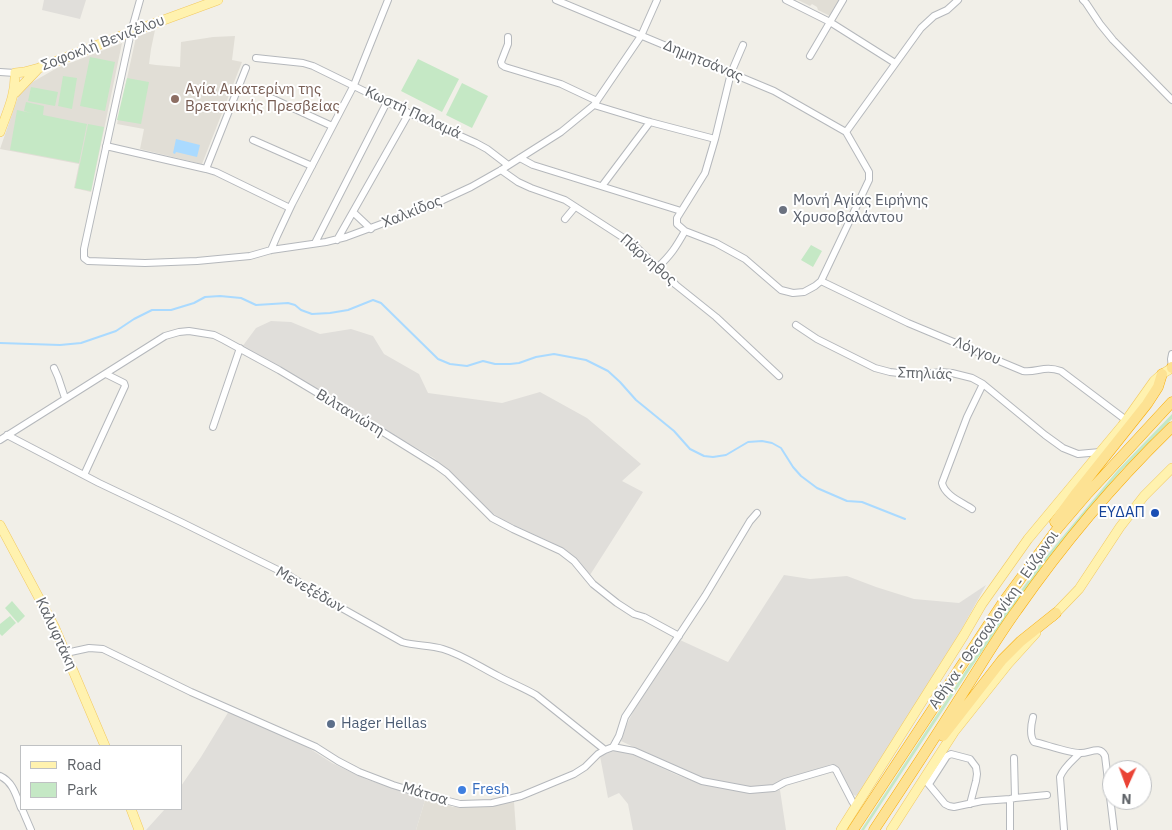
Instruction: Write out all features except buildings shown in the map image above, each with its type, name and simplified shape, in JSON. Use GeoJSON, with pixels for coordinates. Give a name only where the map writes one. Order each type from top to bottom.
{"type":"FeatureCollection","features":[{"type":"Feature","properties":{"kind":"highway"},"geometry":{"type":"LineString","coordinates":[[1025,573],[1031,558],[1052,525],[1147,404],[1158,387],[1162,374]]}},
{"type":"Feature","properties":{"kind":"highway","name":"Αθήνα - Θεσσαλονίκη - Εύζωνοι"},"geometry":{"type":"LineString","coordinates":[[853,830],[999,609],[1058,528],[1172,402]]}},
{"type":"Feature","properties":{"kind":"highway","name":"Αθήνα - Θεσσαλονίκη - Εύζωνοι"},"geometry":{"type":"LineString","coordinates":[[874,830],[922,759],[1015,612],[1047,568],[1119,482],[1172,428]]}},
{"type":"Feature","properties":{"kind":"highway"},"geometry":{"type":"LineString","coordinates":[[922,759],[947,731],[1002,660],[1020,641],[1056,613]]}},
{"type":"Feature","properties":{"kind":"main road","name":"Σοφοκλή Βενιζέλου"},"geometry":{"type":"LineString","coordinates":[[15,73],[39,68],[218,0]]}},
{"type":"Feature","properties":{"kind":"main road"},"geometry":{"type":"LineString","coordinates":[[14,95],[39,68]]}},
{"type":"Feature","properties":{"kind":"main road"},"geometry":{"type":"LineString","coordinates":[[0,132],[14,95],[16,87],[15,73]]}},
{"type":"Feature","properties":{"kind":"main road"},"geometry":{"type":"LineString","coordinates":[[841,830],[986,598],[1028,539],[1126,420],[1154,381],[1172,368]]}},
{"type":"Feature","properties":{"kind":"main road"},"geometry":{"type":"LineString","coordinates":[[891,830],[927,781],[954,732],[985,692],[1008,664],[1079,590],[1120,527],[1144,496],[1172,468]]}},
{"type":"Feature","properties":{"kind":"main road","name":"Καλυφτάκη"},"geometry":{"type":"LineString","coordinates":[[0,525],[2,537],[44,606],[105,745]]}},
{"type":"Feature","properties":{"kind":"main road"},"geometry":{"type":"LineString","coordinates":[[131,810],[139,830]]}},
{"type":"Feature","properties":{"kind":"street"},"geometry":{"type":"LineString","coordinates":[[140,0],[131,32],[106,146],[216,172],[290,208]]}},
{"type":"Feature","properties":{"kind":"street"},"geometry":{"type":"LineString","coordinates":[[271,250],[290,208],[354,86],[388,0]]}},
{"type":"Feature","properties":{"kind":"street","name":"Δημητσάνας"},"geometry":{"type":"LineString","coordinates":[[556,0],[774,91],[846,132]]}},
{"type":"Feature","properties":{"kind":"street","name":"Χαλκίδος"},"geometry":{"type":"LineString","coordinates":[[106,146],[84,249],[84,258],[88,261],[145,263],[233,258],[337,240],[430,206],[471,187],[561,132],[596,103],[641,36],[657,0]]}},
{"type":"Feature","properties":{"kind":"street"},"geometry":{"type":"LineString","coordinates":[[786,0],[830,22],[895,63]]}},
{"type":"Feature","properties":{"kind":"street"},"geometry":{"type":"LineString","coordinates":[[810,56],[843,0]]}},
{"type":"Feature","properties":{"kind":"street"},"geometry":{"type":"LineString","coordinates":[[743,45],[731,73],[705,173],[677,218],[677,224],[685,231],[716,243],[745,259],[780,290],[793,293],[804,292],[821,281],[869,178],[869,172],[846,132],[921,28],[934,16],[947,10],[958,0]]}},
{"type":"Feature","properties":{"kind":"street"},"geometry":{"type":"LineString","coordinates":[[1083,0],[1113,40],[1172,100]]}},
{"type":"Feature","properties":{"kind":"street"},"geometry":{"type":"LineString","coordinates":[[508,37],[508,44],[501,62],[505,67],[562,84],[596,103],[650,122],[715,139]]}},
{"type":"Feature","properties":{"kind":"street","name":"Κωστή Παλαμά"},"geometry":{"type":"LineString","coordinates":[[256,58],[303,63],[313,66],[476,143],[508,165]]}},
{"type":"Feature","properties":{"kind":"street"},"geometry":{"type":"LineString","coordinates":[[206,169],[246,68]]}},
{"type":"Feature","properties":{"kind":"street"},"geometry":{"type":"LineString","coordinates":[[0,72],[15,73]]}},
{"type":"Feature","properties":{"kind":"street"},"geometry":{"type":"LineString","coordinates":[[271,98],[332,126]]}},
{"type":"Feature","properties":{"kind":"street"},"geometry":{"type":"LineString","coordinates":[[314,244],[387,102]]}},
{"type":"Feature","properties":{"kind":"street"},"geometry":{"type":"LineString","coordinates":[[337,240],[409,113]]}},
{"type":"Feature","properties":{"kind":"street"},"geometry":{"type":"LineString","coordinates":[[602,186],[650,122]]}},
{"type":"Feature","properties":{"kind":"street"},"geometry":{"type":"LineString","coordinates":[[253,140],[312,166]]}},
{"type":"Feature","properties":{"kind":"street"},"geometry":{"type":"LineString","coordinates":[[520,158],[533,165],[681,211]]}},
{"type":"Feature","properties":{"kind":"street","name":"Πάρνηθος"},"geometry":{"type":"LineString","coordinates":[[501,170],[518,182],[560,198],[633,244],[657,268],[716,317],[780,376]]}},
{"type":"Feature","properties":{"kind":"street"},"geometry":{"type":"LineString","coordinates":[[565,219],[575,207]]}},
{"type":"Feature","properties":{"kind":"street"},"geometry":{"type":"LineString","coordinates":[[353,212],[371,229]]}},
{"type":"Feature","properties":{"kind":"street"},"geometry":{"type":"LineString","coordinates":[[657,268],[676,247],[685,231]]}},
{"type":"Feature","properties":{"kind":"street","name":"Λόγγου"},"geometry":{"type":"LineString","coordinates":[[821,281],[908,323],[1023,371],[1047,368],[1061,371],[1126,420]]}},
{"type":"Feature","properties":{"kind":"street","name":"Σπηλιάς"},"geometry":{"type":"LineString","coordinates":[[796,325],[817,339],[875,368],[916,375],[941,372],[952,373],[972,378],[983,384],[1064,448],[1078,454],[1100,452]]}},
{"type":"Feature","properties":{"kind":"street","name":"Βιλτανιώτη"},"geometry":{"type":"LineString","coordinates":[[0,440],[165,336],[179,332],[197,332],[214,335],[332,401],[436,465],[492,518],[561,551],[574,561],[593,584],[617,603],[634,614],[644,617],[679,636]]}},
{"type":"Feature","properties":{"kind":"street"},"geometry":{"type":"LineString","coordinates":[[213,428],[240,348]]}},
{"type":"Feature","properties":{"kind":"street"},"geometry":{"type":"LineString","coordinates":[[1172,354],[1170,359],[1172,368]]}},
{"type":"Feature","properties":{"kind":"street"},"geometry":{"type":"LineString","coordinates":[[54,368],[66,398]]}},
{"type":"Feature","properties":{"kind":"street"},"geometry":{"type":"LineString","coordinates":[[84,475],[125,386],[124,383],[106,374]]}},
{"type":"Feature","properties":{"kind":"street"},"geometry":{"type":"LineString","coordinates":[[972,509],[947,493],[942,483],[967,417],[983,384]]}},
{"type":"Feature","properties":{"kind":"street","name":"Μενεξέδων"},"geometry":{"type":"LineString","coordinates":[[7,435],[290,576],[402,642],[453,652],[499,677],[527,689],[604,750]]}},
{"type":"Feature","properties":{"kind":"street"},"geometry":{"type":"LineString","coordinates":[[757,513],[750,521],[679,636],[625,717],[613,747],[634,751],[702,781],[750,790],[774,788],[785,782],[833,768],[836,770],[856,806]]}},
{"type":"Feature","properties":{"kind":"street","name":"Μάτσα"},"geometry":{"type":"LineString","coordinates":[[66,653],[90,648],[103,649],[184,689],[316,747],[359,772],[402,788],[460,804],[492,802],[521,796],[574,774],[585,767],[598,754],[613,747]]}},
{"type":"Feature","properties":{"kind":"street"},"geometry":{"type":"LineString","coordinates":[[1033,717],[1031,736],[1034,742],[1079,754],[1101,750],[1105,756],[1114,830]]}},
{"type":"Feature","properties":{"kind":"street"},"geometry":{"type":"LineString","coordinates":[[970,804],[977,774],[976,767],[970,759],[951,754],[947,756],[927,781],[945,804],[949,806],[954,807],[970,804],[982,801],[1047,795]]}},
{"type":"Feature","properties":{"kind":"street"},"geometry":{"type":"LineString","coordinates":[[1064,830],[1060,777],[1063,769],[1079,754]]}},
{"type":"Feature","properties":{"kind":"street"},"geometry":{"type":"LineString","coordinates":[[1010,830],[1014,758]]}},
{"type":"Feature","properties":{"kind":"street"},"geometry":{"type":"LineString","coordinates":[[0,776],[11,784],[20,804]]}},
{"type":"Feature","properties":{"kind":"street"},"geometry":{"type":"LineString","coordinates":[[23,810],[31,830]]}},
{"type":"Feature","properties":{"kind":"shaded area"},"geometry":{"type":"Polygon","coordinates":[[[44,0],[86,0],[80,19],[42,10],[44,0]]]}},
{"type":"Feature","properties":{"kind":"shaded area"},"geometry":{"type":"Polygon","coordinates":[[[798,0],[840,0],[830,16],[818,10],[812,4],[810,6],[798,0]]]}},
{"type":"Feature","properties":{"kind":"shaded area","name":"Αγία Αικατερίνη της Βρετανικής Πρεσβείας"},"geometry":{"type":"Polygon","coordinates":[[[155,30],[149,64],[180,67],[181,42],[235,36],[232,60],[242,62],[202,164],[140,149],[144,129],[117,124],[136,37],[155,30]]]}},
{"type":"Feature","properties":{"kind":"shaded area"},"geometry":{"type":"Polygon","coordinates":[[[122,43],[91,192],[74,188],[79,164],[0,149],[22,90],[57,68],[122,43]]]}},
{"type":"Feature","properties":{"kind":"shaded area"},"geometry":{"type":"Polygon","coordinates":[[[271,321],[291,322],[320,334],[351,329],[373,336],[384,354],[419,374],[428,393],[502,403],[540,392],[587,418],[641,464],[622,481],[643,492],[590,575],[575,557],[551,542],[501,519],[491,512],[434,458],[242,347],[256,328],[271,321]]]}},
{"type":"Feature","properties":{"kind":"shaded area"},"geometry":{"type":"Polygon","coordinates":[[[784,575],[810,579],[847,576],[914,599],[959,603],[986,585],[959,634],[859,794],[856,796],[852,794],[839,769],[832,764],[774,786],[749,787],[697,777],[621,741],[634,710],[680,640],[728,662],[784,575]]]}},
{"type":"Feature","properties":{"kind":"shaded area"},"geometry":{"type":"Polygon","coordinates":[[[229,711],[304,745],[332,763],[368,780],[426,797],[416,830],[146,830],[164,810],[182,810],[182,785],[229,711]]]}},
{"type":"Feature","properties":{"kind":"shaded area"},"geometry":{"type":"Polygon","coordinates":[[[614,751],[630,753],[699,783],[753,792],[780,790],[786,830],[633,830],[628,804],[619,793],[608,798],[600,756],[614,751]]]}},
{"type":"Feature","properties":{"kind":"shaded area"},"geometry":{"type":"Polygon","coordinates":[[[426,797],[453,807],[514,802],[516,830],[416,830],[426,797]]]}},
{"type":"Feature","properties":{"kind":"green space"},"geometry":{"type":"Polygon","coordinates":[[[90,57],[115,62],[105,111],[80,106],[90,57]]]}},
{"type":"Feature","properties":{"kind":"green space"},"geometry":{"type":"Polygon","coordinates":[[[418,59],[459,79],[442,112],[401,91],[418,59]]]}},
{"type":"Feature","properties":{"kind":"green space"},"geometry":{"type":"Polygon","coordinates":[[[63,76],[77,78],[72,109],[58,106],[63,76]]]}},
{"type":"Feature","properties":{"kind":"green space"},"geometry":{"type":"Polygon","coordinates":[[[127,78],[149,82],[141,124],[117,120],[127,78]]]}},
{"type":"Feature","properties":{"kind":"green space"},"geometry":{"type":"Polygon","coordinates":[[[462,83],[488,96],[472,128],[446,115],[462,83]]]}},
{"type":"Feature","properties":{"kind":"green space"},"geometry":{"type":"Polygon","coordinates":[[[31,87],[58,92],[55,106],[28,101],[31,87]]]}},
{"type":"Feature","properties":{"kind":"green space"},"geometry":{"type":"Polygon","coordinates":[[[26,102],[44,106],[43,115],[87,124],[79,163],[10,150],[17,110],[31,113],[24,111],[26,102]]]}},
{"type":"Feature","properties":{"kind":"green space"},"geometry":{"type":"Polygon","coordinates":[[[88,124],[104,127],[91,191],[75,188],[88,124]]]}},
{"type":"Feature","properties":{"kind":"green space"},"geometry":{"type":"Polygon","coordinates":[[[811,245],[822,251],[813,267],[801,260],[811,245]]]}},
{"type":"Feature","properties":{"kind":"green space"},"geometry":{"type":"Polygon","coordinates":[[[1172,414],[1172,419],[1120,472],[1043,565],[967,674],[864,830],[861,830],[964,673],[1040,564],[1117,471],[1172,414]]]}},
{"type":"Feature","properties":{"kind":"green space"},"geometry":{"type":"Polygon","coordinates":[[[12,601],[25,616],[18,623],[5,608],[12,601]]]}},
{"type":"Feature","properties":{"kind":"green space"},"geometry":{"type":"Polygon","coordinates":[[[10,616],[16,623],[2,636],[0,634],[0,624],[10,616]]]}},
{"type":"Feature","properties":{"kind":"water"},"geometry":{"type":"Polygon","coordinates":[[[176,139],[200,145],[197,157],[173,153],[176,139]]]}},
{"type":"Feature","properties":{"kind":"waterway"},"geometry":{"type":"LineString","coordinates":[[0,343],[60,345],[81,343],[116,331],[152,310],[171,310],[194,303],[205,297],[241,298],[256,305],[288,303],[312,314],[348,310],[373,300],[381,303],[438,359],[450,364],[467,366],[483,361],[495,364],[510,364],[554,354],[586,360],[608,371],[636,400],[674,431],[690,449],[704,456],[726,455],[748,442],[762,441],[772,443],[781,448],[801,476],[817,488],[847,501],[862,502],[905,519]]}},
{"type":"Feature","properties":{"kind":"place","name":"Αγία Αικατερίνη της Βρετανικής Πρεσβείας"},"geometry":{"type":"Point","coordinates":[175,99]}},
{"type":"Feature","properties":{"kind":"place","name":"Μονή Αγίας Ειρήνης Χρυσοβαλάντου"},"geometry":{"type":"Point","coordinates":[783,210]}},
{"type":"Feature","properties":{"kind":"place","name":"ΕΥΔΑΠ"},"geometry":{"type":"Point","coordinates":[1155,513]}},
{"type":"Feature","properties":{"kind":"place","name":"Hager Hellas"},"geometry":{"type":"Point","coordinates":[331,724]}},
{"type":"Feature","properties":{"kind":"place","name":"Fresh"},"geometry":{"type":"Point","coordinates":[462,790]}}]}
